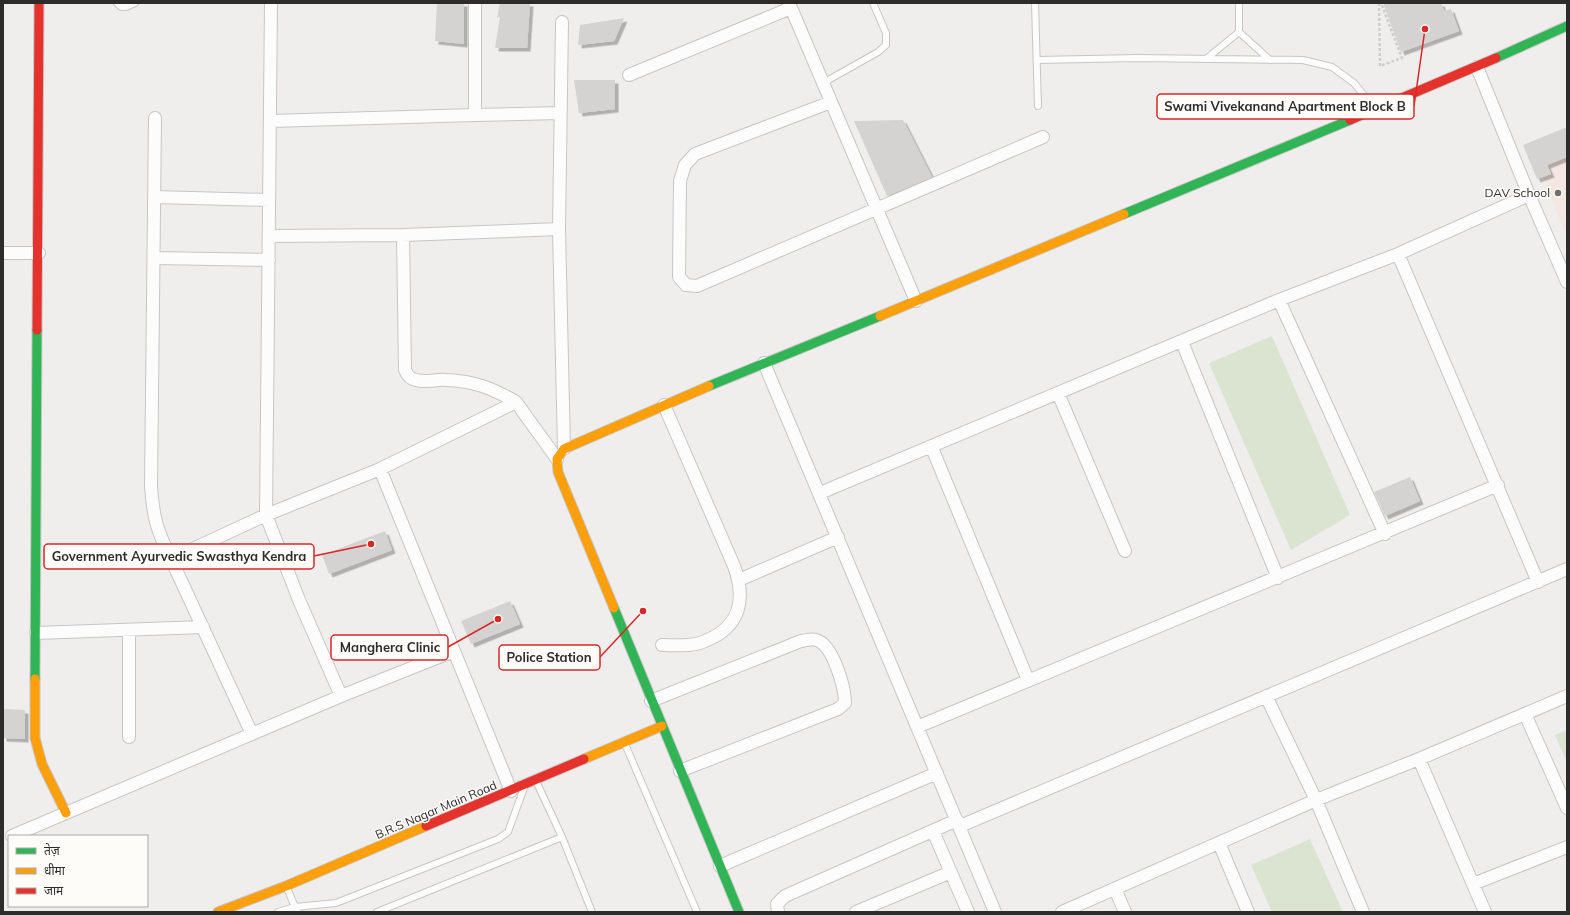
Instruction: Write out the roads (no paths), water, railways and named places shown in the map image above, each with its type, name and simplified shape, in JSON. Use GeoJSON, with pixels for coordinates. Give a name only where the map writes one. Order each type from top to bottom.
{"type":"FeatureCollection","features":[{"type":"Feature","properties":{"kind":"street"},"geometry":{"type":"LineString","coordinates":[[39,3],[39,253],[35,738],[42,764],[66,813]]}},
{"type":"Feature","properties":{"kind":"street"},"geometry":{"type":"LineString","coordinates":[[271,3],[270,236],[266,516],[299,600],[340,696]]}},
{"type":"Feature","properties":{"kind":"street"},"geometry":{"type":"LineString","coordinates":[[475,3],[475,115]]}},
{"type":"Feature","properties":{"kind":"street"},"geometry":{"type":"LineString","coordinates":[[630,75],[790,6],[916,302]]}},
{"type":"Feature","properties":{"kind":"street"},"geometry":{"type":"LineString","coordinates":[[562,22],[559,230],[561,454],[558,472],[739,912]]}},
{"type":"Feature","properties":{"kind":"street"},"geometry":{"type":"LineString","coordinates":[[561,454],[664,405],[916,302],[1375,110],[1477,67],[1567,26]]}},
{"type":"Feature","properties":{"kind":"street"},"geometry":{"type":"LineString","coordinates":[[1477,67],[1529,195],[1567,282]]}},
{"type":"Feature","properties":{"kind":"street"},"geometry":{"type":"LineString","coordinates":[[831,102],[695,154],[684,165],[680,181],[679,277],[686,285],[697,286],[878,210],[1043,137]]}},
{"type":"Feature","properties":{"kind":"street"},"geometry":{"type":"LineString","coordinates":[[270,121],[560,113]]}},
{"type":"Feature","properties":{"kind":"street"},"geometry":{"type":"LineString","coordinates":[[155,118],[150,486],[153,514],[159,535],[252,734]]}},
{"type":"Feature","properties":{"kind":"street"},"geometry":{"type":"LineString","coordinates":[[820,493],[932,448],[1279,300],[1398,254],[1529,195]]}},
{"type":"Feature","properties":{"kind":"street"},"geometry":{"type":"LineString","coordinates":[[154,197],[269,200]]}},
{"type":"Feature","properties":{"kind":"street"},"geometry":{"type":"LineString","coordinates":[[270,236],[403,235],[559,230]]}},
{"type":"Feature","properties":{"kind":"street"},"geometry":{"type":"LineString","coordinates":[[403,235],[405,370],[408,377],[416,381],[447,380],[471,383],[495,389],[516,402],[561,454]]}},
{"type":"Feature","properties":{"kind":"street"},"geometry":{"type":"LineString","coordinates":[[3,253],[39,253]]}},
{"type":"Feature","properties":{"kind":"street"},"geometry":{"type":"LineString","coordinates":[[1398,254],[1498,485],[1538,582]]}},
{"type":"Feature","properties":{"kind":"street"},"geometry":{"type":"LineString","coordinates":[[154,258],[269,260]]}},
{"type":"Feature","properties":{"kind":"street"},"geometry":{"type":"LineString","coordinates":[[1279,300],[1385,534]]}},
{"type":"Feature","properties":{"kind":"street"},"geometry":{"type":"LineString","coordinates":[[1182,342],[1278,578]]}},
{"type":"Feature","properties":{"kind":"street"},"geometry":{"type":"LineString","coordinates":[[764,363],[995,912]]}},
{"type":"Feature","properties":{"kind":"street"},"geometry":{"type":"LineString","coordinates":[[1058,393],[1125,551]]}},
{"type":"Feature","properties":{"kind":"street"},"geometry":{"type":"LineString","coordinates":[[171,559],[266,516],[380,469],[516,402]]}},
{"type":"Feature","properties":{"kind":"street"},"geometry":{"type":"LineString","coordinates":[[662,646],[685,646],[705,641],[725,629],[738,615],[741,596],[739,580],[664,405]]}},
{"type":"Feature","properties":{"kind":"street"},"geometry":{"type":"LineString","coordinates":[[932,448],[1028,680]]}},
{"type":"Feature","properties":{"kind":"street"},"geometry":{"type":"LineString","coordinates":[[380,469],[511,791]]}},
{"type":"Feature","properties":{"kind":"street"},"geometry":{"type":"LineString","coordinates":[[917,727],[1385,534],[1498,485]]}},
{"type":"Feature","properties":{"kind":"street"},"geometry":{"type":"LineString","coordinates":[[739,580],[838,537]]}},
{"type":"Feature","properties":{"kind":"street"},"geometry":{"type":"LineString","coordinates":[[778,912],[777,904],[785,896],[933,831],[958,823],[1266,696],[1567,569]]}},
{"type":"Feature","properties":{"kind":"street"},"geometry":{"type":"LineString","coordinates":[[36,633],[203,627]]}},
{"type":"Feature","properties":{"kind":"street"},"geometry":{"type":"LineString","coordinates":[[129,737],[130,630]]}},
{"type":"Feature","properties":{"kind":"street"},"geometry":{"type":"LineString","coordinates":[[651,701],[801,641],[816,639],[826,645],[833,657],[845,693],[845,703],[838,709],[680,771]]}},
{"type":"Feature","properties":{"kind":"street"},"geometry":{"type":"LineString","coordinates":[[15,835],[340,696],[454,651]]}},
{"type":"Feature","properties":{"kind":"street"},"geometry":{"type":"LineString","coordinates":[[1266,696],[1316,800],[1363,912]]}},
{"type":"Feature","properties":{"kind":"street"},"geometry":{"type":"LineString","coordinates":[[1062,912],[1115,890],[1316,800],[1420,760],[1567,696]]}},
{"type":"Feature","properties":{"kind":"street"},"geometry":{"type":"LineString","coordinates":[[1525,714],[1567,808]]}},
{"type":"Feature","properties":{"kind":"street","name":"B.R.S Nagar Main Road"},"geometry":{"type":"LineString","coordinates":[[218,912],[286,886],[662,726]]}},
{"type":"Feature","properties":{"kind":"street"},"geometry":{"type":"LineString","coordinates":[[1420,760],[1485,912]]}},
{"type":"Feature","properties":{"kind":"street"},"geometry":{"type":"LineString","coordinates":[[720,866],[937,773]]}},
{"type":"Feature","properties":{"kind":"street"},"geometry":{"type":"LineString","coordinates":[[933,831],[968,912]]}},
{"type":"Feature","properties":{"kind":"street"},"geometry":{"type":"LineString","coordinates":[[1219,843],[1248,912]]}},
{"type":"Feature","properties":{"kind":"street"},"geometry":{"type":"LineString","coordinates":[[1473,884],[1567,847]]}},
{"type":"Feature","properties":{"kind":"street"},"geometry":{"type":"LineString","coordinates":[[856,912],[951,872]]}},
{"type":"Feature","properties":{"kind":"street"},"geometry":{"type":"LineString","coordinates":[[1115,890],[1125,912]]}},
{"type":"Feature","properties":{"kind":"lane"},"geometry":{"type":"LineString","coordinates":[[117,3],[121,7],[126,8],[136,3]]}},
{"type":"Feature","properties":{"kind":"lane"},"geometry":{"type":"LineString","coordinates":[[823,83],[878,52],[886,45],[886,33],[873,3]]}},
{"type":"Feature","properties":{"kind":"lane"},"geometry":{"type":"LineString","coordinates":[[1035,3],[1038,106]]}},
{"type":"Feature","properties":{"kind":"lane"},"geometry":{"type":"LineString","coordinates":[[1239,3],[1239,32],[1270,60]]}},
{"type":"Feature","properties":{"kind":"lane"},"geometry":{"type":"LineString","coordinates":[[1206,59],[1239,32]]}},
{"type":"Feature","properties":{"kind":"lane"},"geometry":{"type":"LineString","coordinates":[[1037,60],[1137,58],[1303,60],[1332,67],[1354,83],[1375,110]]}},
{"type":"Feature","properties":{"kind":"lane"},"geometry":{"type":"LineString","coordinates":[[624,741],[697,912]]}},
{"type":"Feature","properties":{"kind":"lane"},"geometry":{"type":"LineString","coordinates":[[535,780],[562,837],[592,912]]}},
{"type":"Feature","properties":{"kind":"lane"},"geometry":{"type":"LineString","coordinates":[[278,912],[336,903],[498,839],[508,832],[526,784]]}},
{"type":"Feature","properties":{"kind":"lane"},"geometry":{"type":"LineString","coordinates":[[378,912],[562,837]]}},
{"type":"Feature","properties":{"kind":"lane"},"geometry":{"type":"LineString","coordinates":[[286,886],[296,909]]}},
{"type":"Feature","properties":{"kind":"place","name":"Swami Vivekanand Apartment Block B"},"geometry":{"type":"Point","coordinates":[1425,29]}},
{"type":"Feature","properties":{"kind":"place","name":"DAV School"},"geometry":{"type":"Point","coordinates":[1558,193]}},
{"type":"Feature","properties":{"kind":"place","name":"Government Ayurvedic Swasthya Kendra"},"geometry":{"type":"Point","coordinates":[371,544]}},
{"type":"Feature","properties":{"kind":"place","name":"Police Station"},"geometry":{"type":"Point","coordinates":[643,611]}},
{"type":"Feature","properties":{"kind":"place","name":"Manghera Clinic"},"geometry":{"type":"Point","coordinates":[498,619]}}]}
